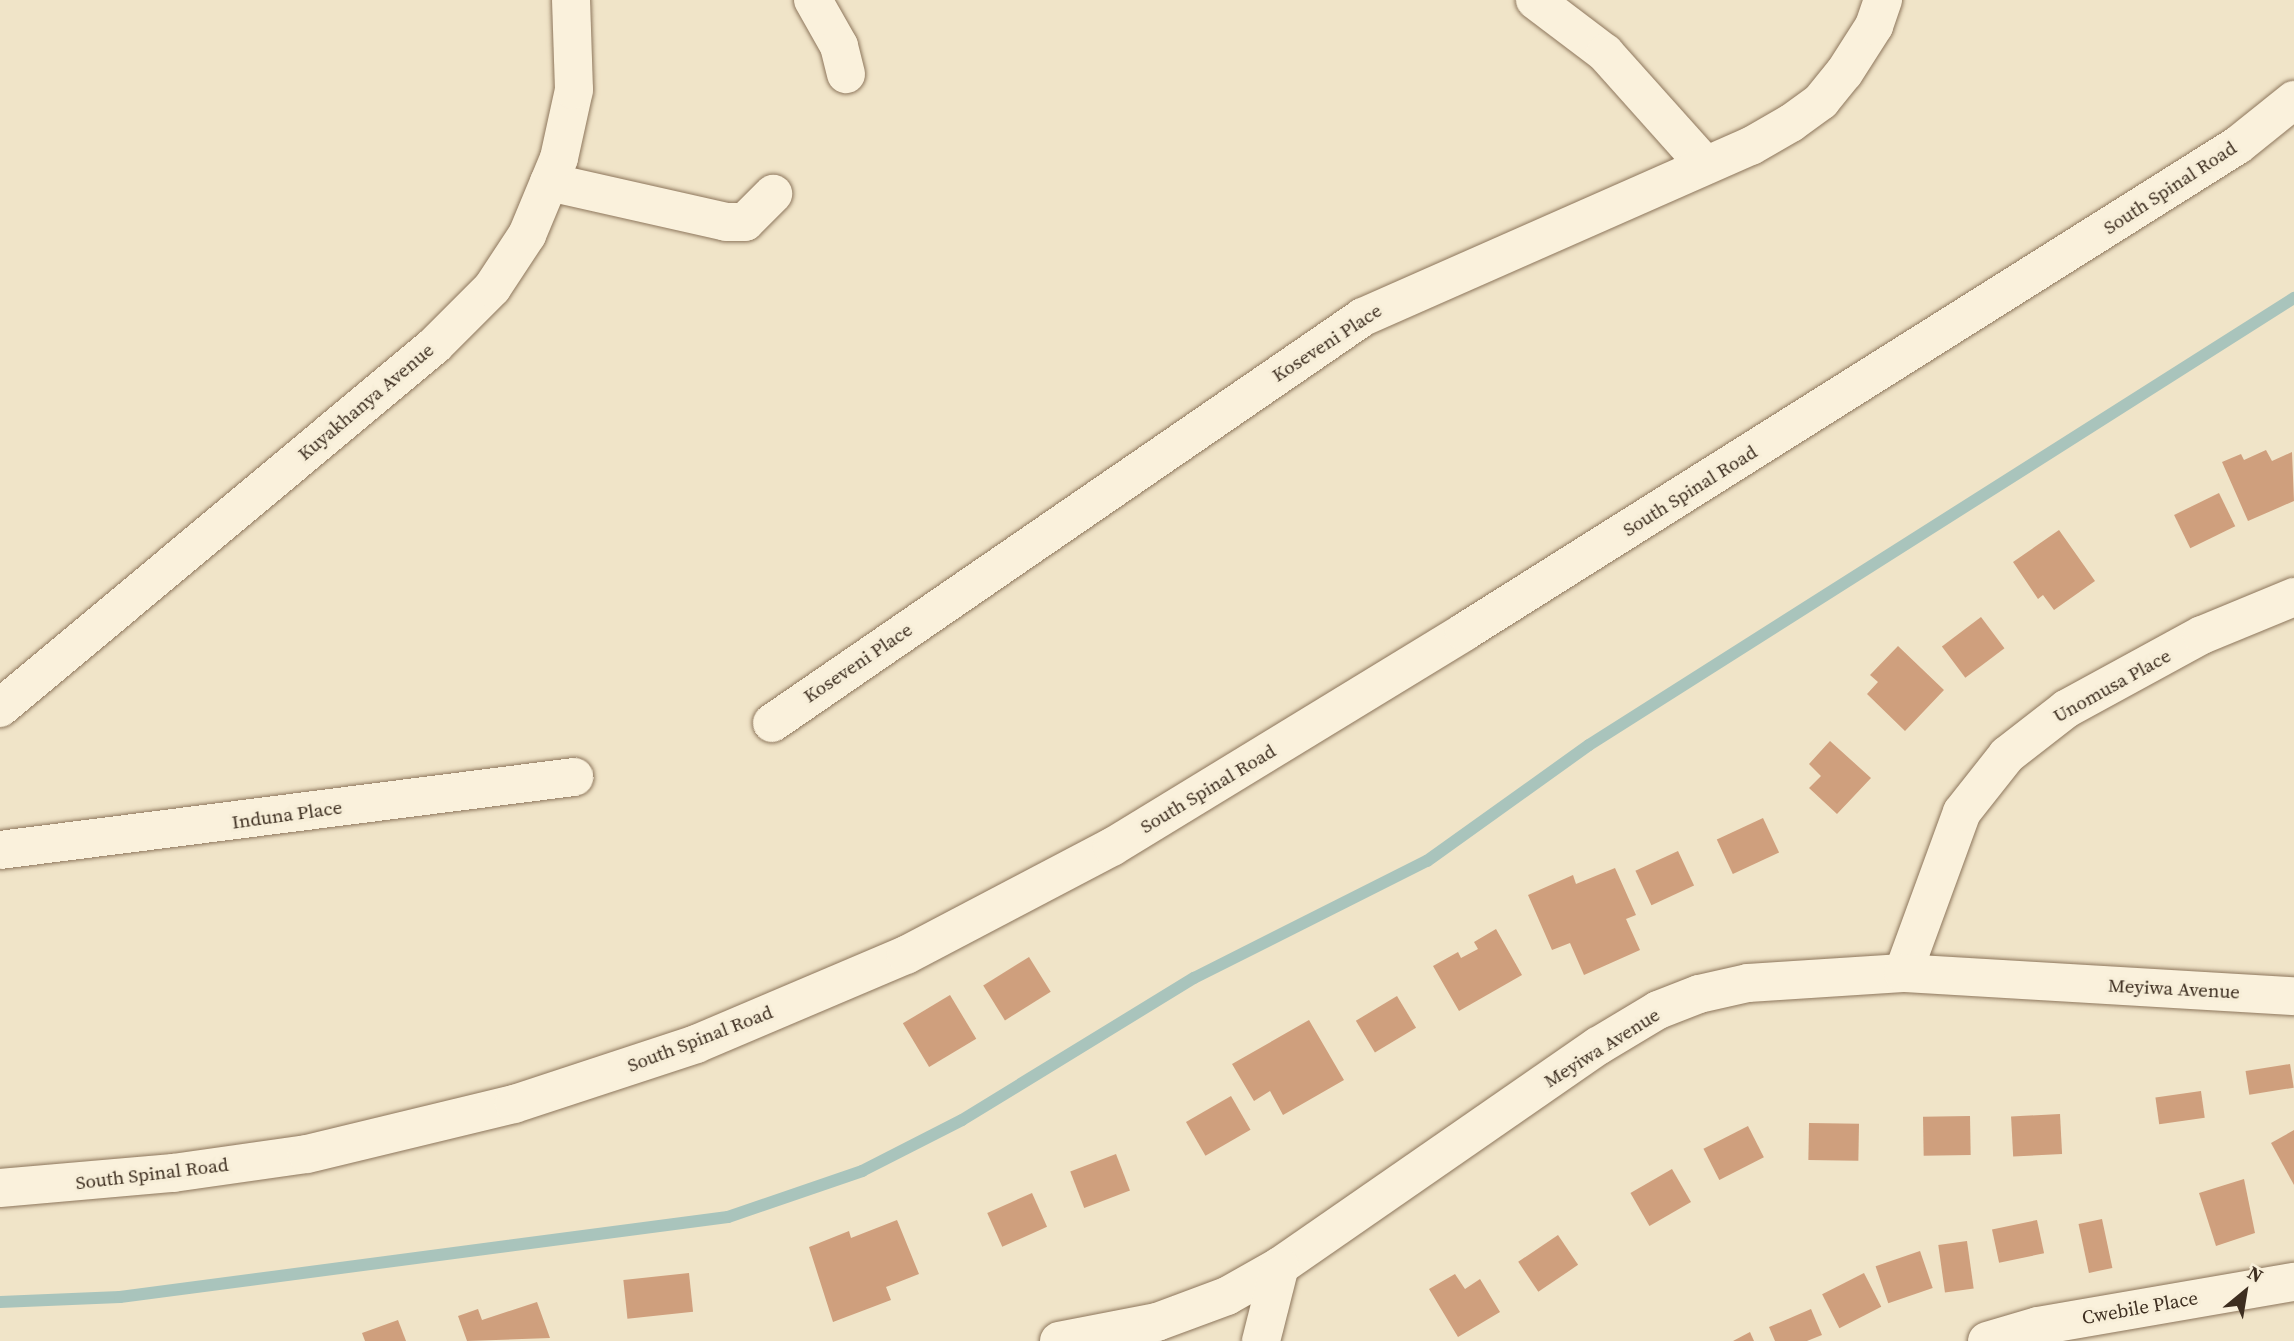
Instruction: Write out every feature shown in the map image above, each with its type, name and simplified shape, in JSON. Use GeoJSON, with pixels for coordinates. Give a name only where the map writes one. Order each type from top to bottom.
{"type":"FeatureCollection","features":[{"type":"Feature","properties":{"kind":"street","name":"Kuyakhanya Avenue"},"geometry":{"type":"LineString","coordinates":[[0,708],[435,345],[492,288],[527,235],[549,182],[573,90],[571,0]]}},
{"type":"Feature","properties":{"kind":"street"},"geometry":{"type":"LineString","coordinates":[[813,0],[839,47],[846,74]]}},
{"type":"Feature","properties":{"kind":"street"},"geometry":{"type":"LineString","coordinates":[[1535,0],[1605,53],[1705,165]]}},
{"type":"Feature","properties":{"kind":"street","name":"Koseveni Place"},"geometry":{"type":"LineString","coordinates":[[772,723],[1363,317],[1751,146],[1821,101],[1874,26],[1883,0]]}},
{"type":"Feature","properties":{"kind":"street","name":"South Spinal Road"},"geometry":{"type":"LineString","coordinates":[[0,1188],[173,1173],[307,1154],[514,1104],[696,1044],[906,955],[1112,847],[1464,632],[2238,145],[2294,100]]}},
{"type":"Feature","properties":{"kind":"street"},"geometry":{"type":"LineString","coordinates":[[549,182],[726,222],[745,222],[773,194]]}},
{"type":"Feature","properties":{"kind":"street","name":"Unomusa Place"},"geometry":{"type":"LineString","coordinates":[[1903,973],[1962,812],[1982,781],[2007,755],[2066,709],[2202,635],[2294,597]]}},
{"type":"Feature","properties":{"kind":"street","name":"Induna Place"},"geometry":{"type":"LineString","coordinates":[[0,850],[574,777]]}},
{"type":"Feature","properties":{"kind":"street","name":"Meyiwa Avenue"},"geometry":{"type":"LineString","coordinates":[[1059,1341],[1157,1322],[1227,1296],[1280,1266],[1598,1046],[1658,1010],[1699,994],[1748,983],[1903,973],[2294,996]]}},
{"type":"Feature","properties":{"kind":"street"},"geometry":{"type":"LineString","coordinates":[[1261,1341],[1280,1266]]}},
{"type":"Feature","properties":{"kind":"street","name":"Cwebile Place"},"geometry":{"type":"LineString","coordinates":[[1987,1341],[2038,1326],[2294,1282]]}},
{"type":"Feature","properties":{"kind":"building"},"geometry":{"type":"Polygon","coordinates":[[[2266,450],[2272,461],[2292,452],[2294,501],[2248,521],[2222,462],[2241,454],[2244,460],[2266,450]]]}},
{"type":"Feature","properties":{"kind":"building"},"geometry":{"type":"Polygon","coordinates":[[[2219,493],[2235,526],[2190,548],[2174,515],[2219,493]]]}},
{"type":"Feature","properties":{"kind":"building"},"geometry":{"type":"Polygon","coordinates":[[[2059,530],[2095,581],[2054,610],[2043,595],[2038,599],[2013,562],[2059,530]]]}},
{"type":"Feature","properties":{"kind":"building"},"geometry":{"type":"Polygon","coordinates":[[[1981,617],[2004,648],[1965,678],[1942,646],[1981,617]]]}},
{"type":"Feature","properties":{"kind":"building"},"geometry":{"type":"Polygon","coordinates":[[[1898,646],[1944,690],[1905,731],[1867,694],[1878,682],[1870,675],[1898,646]]]}},
{"type":"Feature","properties":{"kind":"building"},"geometry":{"type":"Polygon","coordinates":[[[1830,741],[1871,778],[1837,814],[1809,788],[1821,776],[1809,764],[1830,741]]]}},
{"type":"Feature","properties":{"kind":"building"},"geometry":{"type":"Polygon","coordinates":[[[1763,818],[1779,852],[1733,874],[1717,840],[1763,818]]]}},
{"type":"Feature","properties":{"kind":"building"},"geometry":{"type":"Polygon","coordinates":[[[1678,851],[1694,885],[1651,905],[1635,871],[1678,851]]]}},
{"type":"Feature","properties":{"kind":"building"},"geometry":{"type":"Polygon","coordinates":[[[1615,868],[1636,915],[1626,919],[1640,950],[1584,975],[1570,943],[1552,950],[1528,895],[1573,875],[1576,884],[1615,868]]]}},
{"type":"Feature","properties":{"kind":"building"},"geometry":{"type":"Polygon","coordinates":[[[1496,929],[1522,975],[1459,1011],[1433,966],[1458,952],[1461,958],[1478,949],[1474,942],[1496,929]]]}},
{"type":"Feature","properties":{"kind":"building"},"geometry":{"type":"Polygon","coordinates":[[[1029,957],[1051,992],[1005,1020],[983,986],[1029,957]]]}},
{"type":"Feature","properties":{"kind":"building"},"geometry":{"type":"Polygon","coordinates":[[[950,995],[976,1039],[929,1067],[903,1023],[950,995]]]}},
{"type":"Feature","properties":{"kind":"building"},"geometry":{"type":"Polygon","coordinates":[[[1397,996],[1416,1028],[1375,1052],[1356,1021],[1397,996]]]}},
{"type":"Feature","properties":{"kind":"building"},"geometry":{"type":"Polygon","coordinates":[[[1309,1020],[1344,1080],[1283,1115],[1270,1091],[1254,1101],[1232,1064],[1309,1020]]]}},
{"type":"Feature","properties":{"kind":"building"},"geometry":{"type":"Polygon","coordinates":[[[2290,1064],[2294,1088],[2249,1095],[2246,1071],[2290,1064]]]}},
{"type":"Feature","properties":{"kind":"building"},"geometry":{"type":"Polygon","coordinates":[[[2201,1091],[2205,1118],[2159,1124],[2155,1097],[2201,1091]]]}},
{"type":"Feature","properties":{"kind":"building"},"geometry":{"type":"Polygon","coordinates":[[[1231,1096],[1250,1130],[1205,1156],[1186,1122],[1231,1096]]]}},
{"type":"Feature","properties":{"kind":"building"},"geometry":{"type":"Polygon","coordinates":[[[2060,1114],[2062,1154],[2013,1157],[2011,1117],[2060,1114]]]}},
{"type":"Feature","properties":{"kind":"building"},"geometry":{"type":"Polygon","coordinates":[[[1970,1116],[1971,1155],[1924,1156],[1923,1117],[1970,1116]]]}},
{"type":"Feature","properties":{"kind":"building"},"geometry":{"type":"Polygon","coordinates":[[[1809,1123],[1859,1124],[1858,1161],[1808,1160],[1809,1123]]]}},
{"type":"Feature","properties":{"kind":"building"},"geometry":{"type":"Polygon","coordinates":[[[1748,1126],[1764,1157],[1719,1180],[1703,1149],[1748,1126]]]}},
{"type":"Feature","properties":{"kind":"building"},"geometry":{"type":"Polygon","coordinates":[[[2294,1130],[2294,1185],[2271,1143],[2294,1130]]]}},
{"type":"Feature","properties":{"kind":"building"},"geometry":{"type":"Polygon","coordinates":[[[1116,1154],[1130,1190],[1084,1208],[1070,1172],[1116,1154]]]}},
{"type":"Feature","properties":{"kind":"building"},"geometry":{"type":"Polygon","coordinates":[[[1672,1169],[1691,1202],[1649,1226],[1630,1193],[1672,1169]]]}},
{"type":"Feature","properties":{"kind":"building"},"geometry":{"type":"Polygon","coordinates":[[[2244,1179],[2255,1233],[2216,1246],[2199,1193],[2244,1179]]]}},
{"type":"Feature","properties":{"kind":"building"},"geometry":{"type":"Polygon","coordinates":[[[1032,1193],[1047,1227],[1002,1247],[987,1213],[1032,1193]]]}},
{"type":"Feature","properties":{"kind":"building"},"geometry":{"type":"Polygon","coordinates":[[[2102,1219],[2112,1268],[2089,1273],[2079,1224],[2102,1219]]]}},
{"type":"Feature","properties":{"kind":"building"},"geometry":{"type":"Polygon","coordinates":[[[897,1220],[919,1274],[886,1287],[891,1300],[833,1322],[809,1247],[849,1231],[851,1238],[897,1220]]]}},
{"type":"Feature","properties":{"kind":"building"},"geometry":{"type":"Polygon","coordinates":[[[2037,1220],[2044,1253],[1999,1263],[1992,1230],[2037,1220]]]}},
{"type":"Feature","properties":{"kind":"building"},"geometry":{"type":"Polygon","coordinates":[[[1558,1235],[1578,1265],[1538,1292],[1518,1262],[1558,1235]]]}},
{"type":"Feature","properties":{"kind":"building"},"geometry":{"type":"Polygon","coordinates":[[[1967,1241],[1974,1289],[1945,1293],[1938,1245],[1967,1241]]]}},
{"type":"Feature","properties":{"kind":"building"},"geometry":{"type":"Polygon","coordinates":[[[1920,1251],[1933,1288],[1888,1303],[1876,1266],[1920,1251]]]}},
{"type":"Feature","properties":{"kind":"building"},"geometry":{"type":"Polygon","coordinates":[[[689,1273],[693,1312],[627,1319],[623,1280],[689,1273]]]}},
{"type":"Feature","properties":{"kind":"building"},"geometry":{"type":"Polygon","coordinates":[[[1864,1273],[1881,1307],[1839,1328],[1822,1294],[1864,1273]]]}},
{"type":"Feature","properties":{"kind":"building"},"geometry":{"type":"Polygon","coordinates":[[[1455,1274],[1465,1289],[1480,1279],[1500,1312],[1458,1337],[1429,1289],[1455,1274]]]}},
{"type":"Feature","properties":{"kind":"building"},"geometry":{"type":"Polygon","coordinates":[[[537,1302],[550,1338],[467,1341],[458,1316],[478,1309],[482,1320],[537,1302]]]}},
{"type":"Feature","properties":{"kind":"building"},"geometry":{"type":"Polygon","coordinates":[[[1811,1309],[1822,1335],[1807,1341],[1775,1341],[1769,1327],[1811,1309]]]}},
{"type":"Feature","properties":{"kind":"building"},"geometry":{"type":"Polygon","coordinates":[[[398,1320],[406,1341],[365,1341],[362,1333],[398,1320]]]}},
{"type":"Feature","properties":{"kind":"building"},"geometry":{"type":"Polygon","coordinates":[[[1750,1332],[1754,1341],[1733,1341],[1750,1332]]]}},
{"type":"Feature","properties":{"kind":"waterway"},"geometry":{"type":"LineString","coordinates":[[0,1302],[120,1297],[728,1217],[862,1171],[962,1120],[1194,978],[1427,861],[1589,745],[2294,298]]}}]}
